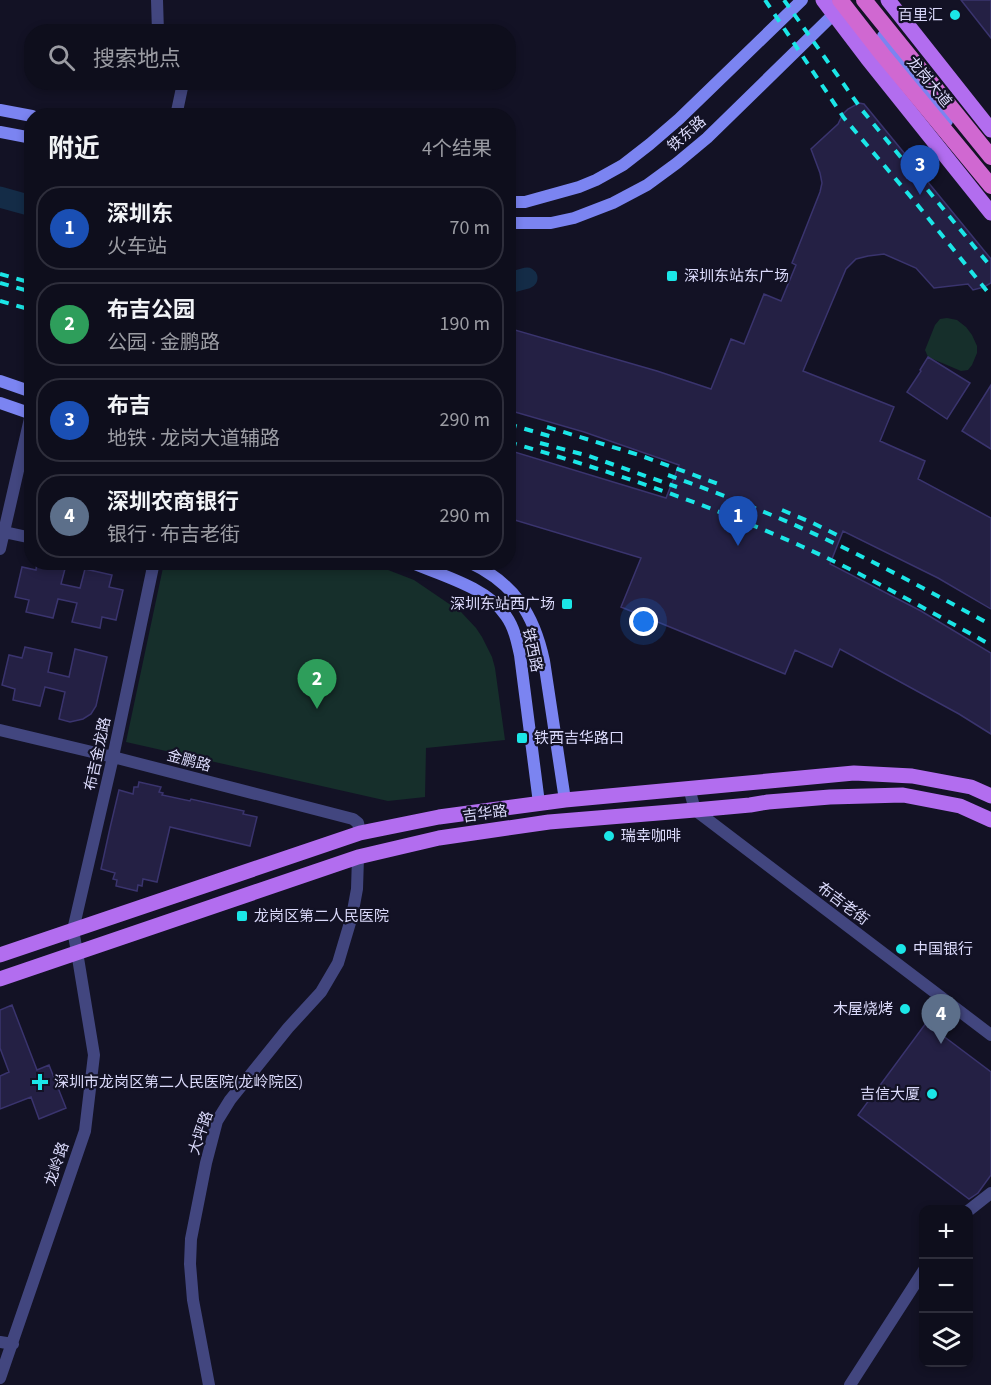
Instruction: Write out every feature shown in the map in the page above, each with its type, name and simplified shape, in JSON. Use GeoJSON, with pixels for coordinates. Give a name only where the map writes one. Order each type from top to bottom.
{"type":"FeatureCollection","features":[{"type":"Feature","properties":{"kind":"highway","name":"龙岗大道"},"geometry":{"type":"LineString","coordinates":[[864,0],[991,157]]}},
{"type":"Feature","properties":{"kind":"highway","name":"龙岗大道"},"geometry":{"type":"LineString","coordinates":[[837,7],[882,54],[991,186]]}},
{"type":"Feature","properties":{"kind":"main road","name":"铁东路"},"geometry":{"type":"LineString","coordinates":[[516,202],[525,202],[579,187],[623,165],[679,119],[802,0]]}},
{"type":"Feature","properties":{"kind":"main road"},"geometry":{"type":"LineString","coordinates":[[823,0],[837,7],[867,58],[991,213]]}},
{"type":"Feature","properties":{"kind":"main road","name":"铁东路"},"geometry":{"type":"LineString","coordinates":[[516,223],[551,223],[574,218],[613,203],[647,185],[707,138],[837,7],[849,0]]}},
{"type":"Feature","properties":{"kind":"main road"},"geometry":{"type":"LineString","coordinates":[[856,0],[939,111],[991,175]]}},
{"type":"Feature","properties":{"kind":"main road"},"geometry":{"type":"LineString","coordinates":[[888,0],[991,130]]}},
{"type":"Feature","properties":{"kind":"main road"},"geometry":{"type":"LineString","coordinates":[[0,110],[24,114]]}},
{"type":"Feature","properties":{"kind":"main road"},"geometry":{"type":"LineString","coordinates":[[0,132],[24,136]]}},
{"type":"Feature","properties":{"kind":"main road"},"geometry":{"type":"LineString","coordinates":[[0,381],[24,389]]}},
{"type":"Feature","properties":{"kind":"main road"},"geometry":{"type":"LineString","coordinates":[[0,403],[24,412]]}},
{"type":"Feature","properties":{"kind":"main road","name":"铁西路"},"geometry":{"type":"LineString","coordinates":[[429,570],[481,593],[498,605],[510,622],[520,655],[539,803]]}},
{"type":"Feature","properties":{"kind":"main road","name":"铁西路"},"geometry":{"type":"LineString","coordinates":[[485,570],[518,599],[535,626],[544,661],[566,800]]}},
{"type":"Feature","properties":{"kind":"main road","name":"吉华路"},"geometry":{"type":"LineString","coordinates":[[0,956],[360,833],[439,817],[566,800],[854,773],[912,776],[971,787],[991,796]]}},
{"type":"Feature","properties":{"kind":"main road","name":"吉华路"},"geometry":{"type":"LineString","coordinates":[[0,979],[358,857],[439,838],[549,822],[830,797],[903,795],[960,806],[991,820]]}},
{"type":"Feature","properties":{"kind":"street"},"geometry":{"type":"LineString","coordinates":[[157,0],[158,24]]}},
{"type":"Feature","properties":{"kind":"street"},"geometry":{"type":"LineString","coordinates":[[178,108],[182,90]]}},
{"type":"Feature","properties":{"kind":"street"},"geometry":{"type":"LineString","coordinates":[[0,549],[2,531],[24,442]]}},
{"type":"Feature","properties":{"kind":"street"},"geometry":{"type":"LineString","coordinates":[[2,531],[24,536]]}},
{"type":"Feature","properties":{"kind":"street","name":"布吉金龙路"},"geometry":{"type":"LineString","coordinates":[[77,952],[74,930],[152,570]]}},
{"type":"Feature","properties":{"kind":"street","name":"金鹏路"},"geometry":{"type":"LineString","coordinates":[[0,730],[353,819],[358,824],[360,833]]}},
{"type":"Feature","properties":{"kind":"street"},"geometry":{"type":"LineString","coordinates":[[689,788],[694,810]]}},
{"type":"Feature","properties":{"kind":"street","name":"布吉老街"},"geometry":{"type":"LineString","coordinates":[[694,810],[991,1035]]}},
{"type":"Feature","properties":{"kind":"street","name":"大坪路"},"geometry":{"type":"LineString","coordinates":[[209,1385],[193,1300],[190,1264],[191,1239],[206,1163],[218,1121],[230,1100],[288,1028],[321,992],[338,963],[352,916],[357,889],[358,857]]}},
{"type":"Feature","properties":{"kind":"street","name":"龙岭路"},"geometry":{"type":"LineString","coordinates":[[0,1378],[6,1343],[85,1131],[94,1055],[77,952]]}},
{"type":"Feature","properties":{"kind":"street"},"geometry":{"type":"LineString","coordinates":[[973,1208],[991,1193]]}},
{"type":"Feature","properties":{"kind":"street"},"geometry":{"type":"LineString","coordinates":[[850,1385],[919,1278]]}},
{"type":"Feature","properties":{"kind":"green space"},"geometry":{"type":"Polygon","coordinates":[[[940,319],[957,320],[966,327],[977,346],[977,353],[968,370],[961,371],[928,357],[925,350],[935,325],[940,319]]]}},
{"type":"Feature","properties":{"kind":"green space"},"geometry":{"type":"Polygon","coordinates":[[[163,570],[388,570],[414,580],[461,612],[482,637],[495,668],[505,740],[426,748],[425,797],[388,801],[126,742],[163,570]]]}},
{"type":"Feature","properties":{"kind":"building"},"geometry":{"type":"Polygon","coordinates":[[[961,0],[991,0],[991,38],[961,0]]]}},
{"type":"Feature","properties":{"kind":"building"},"geometry":{"type":"Polygon","coordinates":[[[859,103],[864,104],[991,259],[991,283],[973,290],[968,284],[934,288],[916,268],[884,254],[856,259],[846,269],[803,371],[894,407],[880,441],[925,461],[918,479],[991,518],[991,609],[938,578],[843,531],[830,564],[921,611],[991,653],[991,734],[840,649],[832,667],[795,650],[785,674],[621,607],[641,558],[516,520],[516,452],[666,498],[679,465],[584,432],[516,412],[516,330],[711,389],[731,339],[744,344],[764,294],[781,301],[796,265],[792,263],[822,183],[811,149],[838,124],[848,109],[859,103]]]}},
{"type":"Feature","properties":{"kind":"building"},"geometry":{"type":"Polygon","coordinates":[[[928,357],[970,383],[947,419],[907,392],[928,357]]]}},
{"type":"Feature","properties":{"kind":"building"},"geometry":{"type":"Polygon","coordinates":[[[991,385],[991,449],[962,431],[991,385]]]}},
{"type":"Feature","properties":{"kind":"building"},"geometry":{"type":"Polygon","coordinates":[[[22,567],[24,570],[65,570],[61,584],[80,588],[85,570],[112,575],[109,587],[123,590],[116,620],[102,617],[100,628],[72,622],[77,603],[58,599],[53,618],[26,612],[29,600],[15,597],[22,567]]]}},
{"type":"Feature","properties":{"kind":"building"},"geometry":{"type":"Polygon","coordinates":[[[25,647],[52,653],[48,672],[69,677],[75,649],[107,657],[96,706],[91,714],[83,719],[70,722],[59,719],[65,692],[45,687],[40,706],[13,700],[15,689],[2,685],[9,655],[22,658],[25,647]]]}},
{"type":"Feature","properties":{"kind":"building"},"geometry":{"type":"Polygon","coordinates":[[[139,782],[161,787],[159,792],[163,793],[162,795],[244,811],[243,814],[257,817],[250,846],[170,827],[157,882],[143,879],[142,886],[138,885],[137,891],[116,886],[117,880],[113,879],[115,873],[101,869],[110,828],[119,790],[133,794],[134,787],[138,787],[139,782]]]}},
{"type":"Feature","properties":{"kind":"building"},"geometry":{"type":"Polygon","coordinates":[[[12,1005],[37,1070],[49,1065],[66,1108],[39,1119],[31,1097],[0,1109],[0,1076],[9,1072],[0,1048],[0,1010],[12,1005]]]}},
{"type":"Feature","properties":{"kind":"building","name":"吉信大厦"},"geometry":{"type":"Polygon","coordinates":[[[926,1023],[991,1072],[991,1175],[978,1193],[969,1199],[858,1115],[926,1023]]]}},
{"type":"Feature","properties":{"kind":"waterway"},"geometry":{"type":"LineString","coordinates":[[0,197],[24,204]]}},
{"type":"Feature","properties":{"kind":"waterway"},"geometry":{"type":"LineString","coordinates":[[516,281],[527,278]]}},
{"type":"Feature","properties":{"kind":"railway"},"geometry":{"type":"LineString","coordinates":[[765,0],[844,118],[991,296]]}},
{"type":"Feature","properties":{"kind":"railway"},"geometry":{"type":"LineString","coordinates":[[784,0],[862,110],[991,267]]}},
{"type":"Feature","properties":{"kind":"railway"},"geometry":{"type":"LineString","coordinates":[[0,274],[24,281]]}},
{"type":"Feature","properties":{"kind":"railway"},"geometry":{"type":"LineString","coordinates":[[0,283],[24,290]]}},
{"type":"Feature","properties":{"kind":"railway"},"geometry":{"type":"LineString","coordinates":[[0,301],[24,308]]}},
{"type":"Feature","properties":{"kind":"railway"},"geometry":{"type":"LineString","coordinates":[[516,426],[556,438]]}},
{"type":"Feature","properties":{"kind":"railway"},"geometry":{"type":"LineString","coordinates":[[547,427],[639,455],[724,486]]}},
{"type":"Feature","properties":{"kind":"railway"},"geometry":{"type":"LineString","coordinates":[[540,443],[589,456],[677,487]]}},
{"type":"Feature","properties":{"kind":"railway"},"geometry":{"type":"LineString","coordinates":[[516,444],[657,489],[766,531],[849,569],[991,645]]}},
{"type":"Feature","properties":{"kind":"railway"},"geometry":{"type":"LineString","coordinates":[[668,475],[791,523],[900,576],[991,625]]}},
{"type":"Feature","properties":{"kind":"railway"},"geometry":{"type":"LineString","coordinates":[[782,510],[839,536]]}},
{"type":"Feature","properties":{"kind":"place","name":"百里汇"},"geometry":{"type":"Point","coordinates":[955,15]}},
{"type":"Feature","properties":{"kind":"place","name":"布吉"},"geometry":{"type":"Point","coordinates":[920,195]}},
{"type":"Feature","properties":{"kind":"place","name":"深圳东站东广场"},"geometry":{"type":"Point","coordinates":[672,276]}},
{"type":"Feature","properties":{"kind":"place","name":"深圳东"},"geometry":{"type":"Point","coordinates":[738,546]}},
{"type":"Feature","properties":{"kind":"place","name":"深圳东站西广场"},"geometry":{"type":"Point","coordinates":[567,604]}},
{"type":"Feature","properties":{"kind":"place","name":"布吉公园"},"geometry":{"type":"Point","coordinates":[317,709]}},
{"type":"Feature","properties":{"kind":"place","name":"铁西吉华路口"},"geometry":{"type":"Point","coordinates":[522,738]}},
{"type":"Feature","properties":{"kind":"place","name":"瑞幸咖啡"},"geometry":{"type":"Point","coordinates":[609,836]}},
{"type":"Feature","properties":{"kind":"place","name":"龙岗区第二人民医院"},"geometry":{"type":"Point","coordinates":[242,916]}},
{"type":"Feature","properties":{"kind":"place","name":"中国银行"},"geometry":{"type":"Point","coordinates":[901,949]}},
{"type":"Feature","properties":{"kind":"place","name":"木屋烧烤"},"geometry":{"type":"Point","coordinates":[905,1009]}},
{"type":"Feature","properties":{"kind":"place","name":"深圳农商银行"},"geometry":{"type":"Point","coordinates":[941,1044]}},
{"type":"Feature","properties":{"kind":"place","name":"深圳市龙岗区第二人民医院(龙岭院区)"},"geometry":{"type":"Point","coordinates":[40,1082]}},
{"type":"Feature","properties":{"kind":"place","name":"吉信大厦"},"geometry":{"type":"Point","coordinates":[932,1094]}}]}
